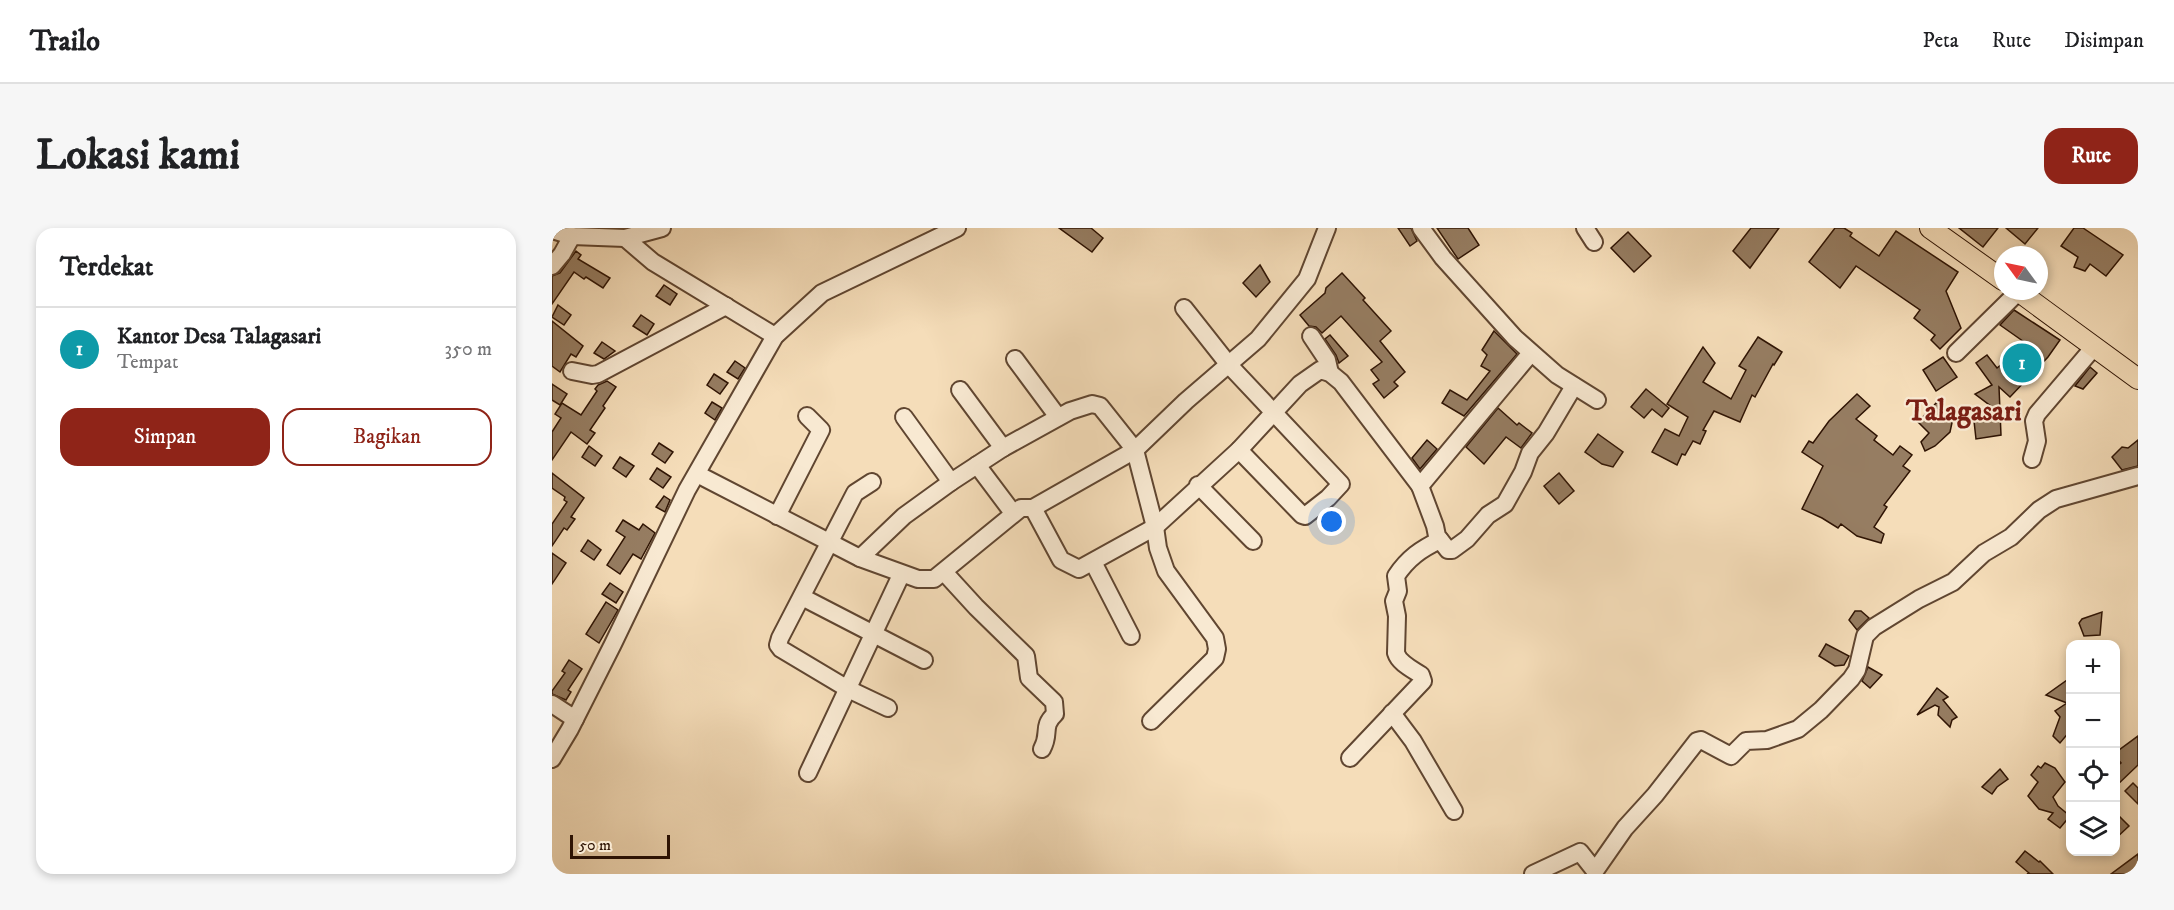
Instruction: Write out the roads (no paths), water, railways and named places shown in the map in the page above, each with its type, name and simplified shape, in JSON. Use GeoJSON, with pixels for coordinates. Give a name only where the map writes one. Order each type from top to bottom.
{"type":"FeatureCollection","features":[{"type":"Feature","properties":{"kind":"main road"},"geometry":{"type":"LineString","coordinates":[[1930,228],[1994,274]]}},
{"type":"Feature","properties":{"kind":"main road"},"geometry":{"type":"LineString","coordinates":[[2031,300],[2138,380]]}},
{"type":"Feature","properties":{"kind":"street"},"geometry":{"type":"LineString","coordinates":[[552,231],[572,236],[625,238],[662,228]]}},
{"type":"Feature","properties":{"kind":"street"},"geometry":{"type":"LineString","coordinates":[[552,759],[575,718],[687,490],[775,336],[822,293],[957,228]]}},
{"type":"Feature","properties":{"kind":"street"},"geometry":{"type":"LineString","coordinates":[[697,474],[860,558],[902,574],[927,580],[934,579],[1013,513],[1021,508],[1033,508],[1135,450],[1186,401],[1258,339],[1307,279],[1327,228]]}},
{"type":"Feature","properties":{"kind":"street"},"geometry":{"type":"LineString","coordinates":[[1421,228],[1443,258],[1502,326],[1557,375],[1597,400]]}},
{"type":"Feature","properties":{"kind":"street"},"geometry":{"type":"LineString","coordinates":[[552,266],[572,236]]}},
{"type":"Feature","properties":{"kind":"street"},"geometry":{"type":"LineString","coordinates":[[625,238],[653,262],[775,336]]}},
{"type":"Feature","properties":{"kind":"street"},"geometry":{"type":"LineString","coordinates":[[1956,353],[2010,300]]}},
{"type":"Feature","properties":{"kind":"street"},"geometry":{"type":"LineString","coordinates":[[573,371],[598,374],[726,306]]}},
{"type":"Feature","properties":{"kind":"street"},"geometry":{"type":"LineString","coordinates":[[1184,308],[1230,364],[1341,483],[1305,516],[1239,450]]}},
{"type":"Feature","properties":{"kind":"street"},"geometry":{"type":"LineString","coordinates":[[1311,336],[1328,360],[1330,373]]}},
{"type":"Feature","properties":{"kind":"street"},"geometry":{"type":"LineString","coordinates":[[2032,459],[2037,441],[2034,421],[2037,414],[2094,347]]}},
{"type":"Feature","properties":{"kind":"street"},"geometry":{"type":"LineString","coordinates":[[1420,486],[1531,353]]}},
{"type":"Feature","properties":{"kind":"street"},"geometry":{"type":"LineString","coordinates":[[1015,360],[1058,417]]}},
{"type":"Feature","properties":{"kind":"street"},"geometry":{"type":"LineString","coordinates":[[1033,508],[1061,561],[1079,569],[1155,527],[1198,485],[1239,450],[1300,384],[1320,370],[1330,373],[1341,382],[1420,486],[1437,534],[1448,550],[1452,550],[1467,539],[1488,515],[1505,504],[1523,472],[1530,453],[1546,433],[1574,386]]}},
{"type":"Feature","properties":{"kind":"street"},"geometry":{"type":"LineString","coordinates":[[960,390],[1003,448]]}},
{"type":"Feature","properties":{"kind":"street"},"geometry":{"type":"LineString","coordinates":[[860,558],[904,516],[1003,448],[1058,417],[1092,404],[1100,406],[1135,450],[1155,527],[1158,548],[1166,571],[1215,638],[1217,649],[1215,658],[1151,721]]}},
{"type":"Feature","properties":{"kind":"street"},"geometry":{"type":"LineString","coordinates":[[777,516],[821,430],[807,416]]}},
{"type":"Feature","properties":{"kind":"street"},"geometry":{"type":"LineString","coordinates":[[904,417],[951,482]]}},
{"type":"Feature","properties":{"kind":"street"},"geometry":{"type":"LineString","coordinates":[[977,465],[1013,513]]}},
{"type":"Feature","properties":{"kind":"street"},"geometry":{"type":"LineString","coordinates":[[1533,874],[1580,852],[1595,871],[1625,828],[1655,795],[1697,741],[1701,740],[1731,756],[1746,741],[1767,740],[1798,729],[1821,710],[1851,679],[1857,670],[1865,636],[1874,627],[1919,599],[1953,582],[1984,553],[2011,537],[2039,510],[2056,499],[2138,476]]}},
{"type":"Feature","properties":{"kind":"street"},"geometry":{"type":"LineString","coordinates":[[872,482],[855,493],[778,645],[848,689],[888,708]]}},
{"type":"Feature","properties":{"kind":"street"},"geometry":{"type":"LineString","coordinates":[[1198,485],[1253,541]]}},
{"type":"Feature","properties":{"kind":"street"},"geometry":{"type":"LineString","coordinates":[[1350,759],[1422,683],[1421,675],[1397,658],[1394,601],[1398,591],[1396,576],[1407,561],[1437,534]]}},
{"type":"Feature","properties":{"kind":"street"},"geometry":{"type":"LineString","coordinates":[[1093,562],[1131,636]]}},
{"type":"Feature","properties":{"kind":"street"},"geometry":{"type":"LineString","coordinates":[[944,572],[1026,656],[1029,678],[1054,702],[1055,714],[1048,720],[1046,727],[1048,736],[1042,749]]}},
{"type":"Feature","properties":{"kind":"street"},"geometry":{"type":"LineString","coordinates":[[808,773],[902,574]]}},
{"type":"Feature","properties":{"kind":"street"},"geometry":{"type":"LineString","coordinates":[[802,597],[924,660]]}},
{"type":"Feature","properties":{"kind":"street"},"geometry":{"type":"LineString","coordinates":[[552,704],[575,718]]}},
{"type":"Feature","properties":{"kind":"street"},"geometry":{"type":"LineString","coordinates":[[1392,713],[1413,741],[1454,811]]}},
{"type":"Feature","properties":{"kind":"place","name":"Kantor Desa Talagasari"},"geometry":{"type":"Point","coordinates":[2022,363]}},
{"type":"Feature","properties":{"kind":"district","name":"Talagasari"},"geometry":{"type":"Point","coordinates":[1964,411]}}]}
